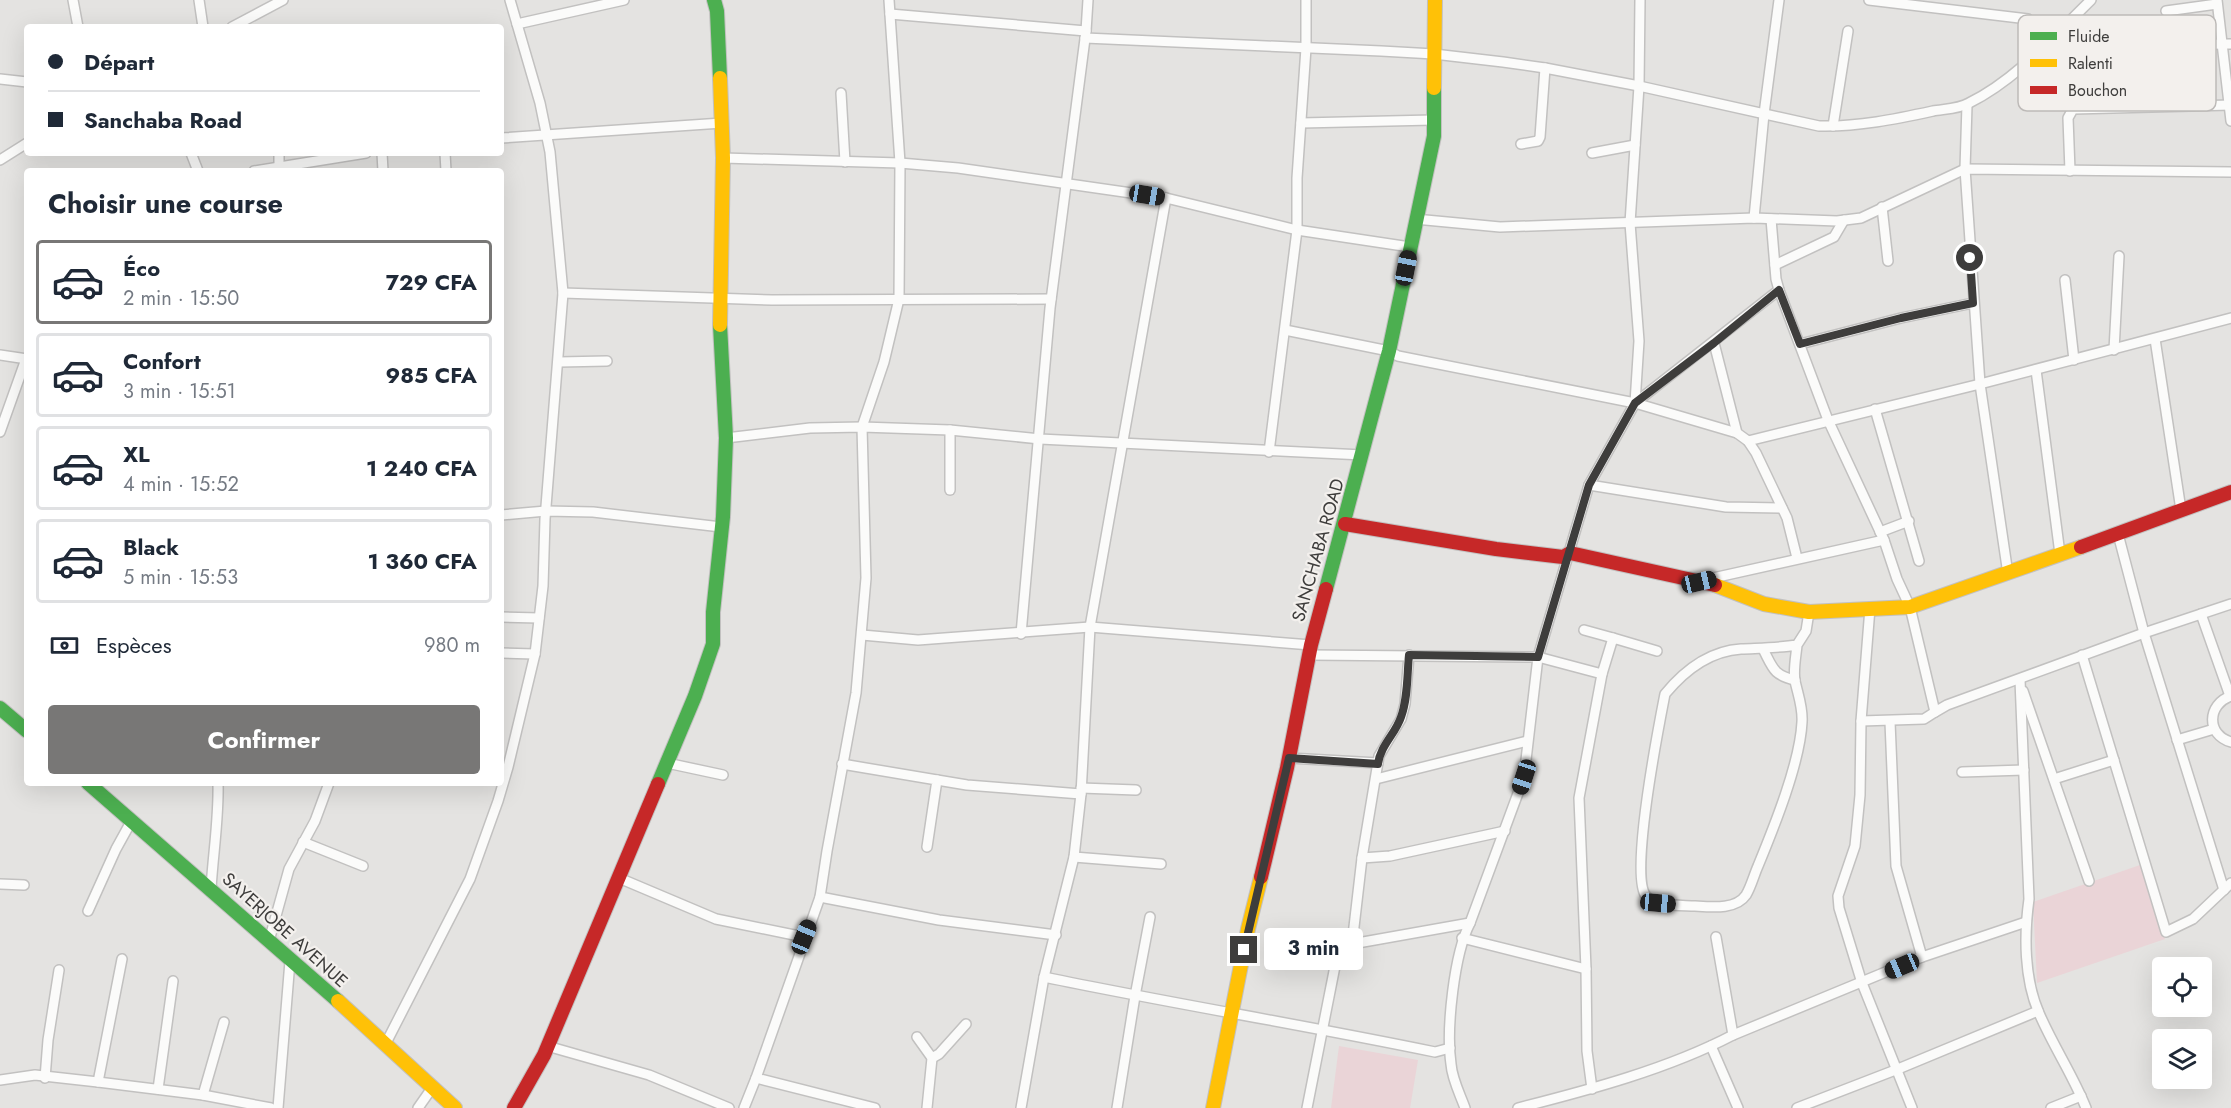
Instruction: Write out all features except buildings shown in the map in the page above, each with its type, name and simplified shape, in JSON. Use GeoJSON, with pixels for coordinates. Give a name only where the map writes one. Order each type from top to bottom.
{"type":"FeatureCollection","features":[{"type":"Feature","properties":{"kind":"street"},"geometry":{"type":"LineString","coordinates":[[73,0],[77,24]]}},
{"type":"Feature","properties":{"kind":"street"},"geometry":{"type":"LineString","coordinates":[[199,0],[203,24]]}},
{"type":"Feature","properties":{"kind":"street"},"geometry":{"type":"LineString","coordinates":[[237,24],[274,2],[283,0]]}},
{"type":"Feature","properties":{"kind":"street"},"geometry":{"type":"LineString","coordinates":[[504,781],[535,654],[543,586],[546,511],[563,293],[547,136],[510,0]]}},
{"type":"Feature","properties":{"kind":"street"},"geometry":{"type":"LineString","coordinates":[[517,24],[624,0]]}},
{"type":"Feature","properties":{"kind":"street"},"geometry":{"type":"LineString","coordinates":[[514,1108],[548,1046],[695,696],[712,644],[722,527],[726,438],[719,298],[723,158],[717,11],[714,0]]}},
{"type":"Feature","properties":{"kind":"street"},"geometry":{"type":"LineString","coordinates":[[744,1108],[820,897],[856,693],[866,578],[862,427],[884,362],[899,299],[900,163],[889,0]]}},
{"type":"Feature","properties":{"kind":"street"},"geometry":{"type":"LineString","coordinates":[[1021,634],[1051,299],[1088,0]]}},
{"type":"Feature","properties":{"kind":"street"},"geometry":{"type":"LineString","coordinates":[[1269,452],[1297,230],[1297,178],[1306,48],[1306,0]]}},
{"type":"Feature","properties":{"kind":"street","name":"SANCHABA ROAD"},"geometry":{"type":"LineString","coordinates":[[1213,1108],[1248,929],[1289,758],[1310,650],[1389,351],[1415,219],[1431,154],[1435,0]]}},
{"type":"Feature","properties":{"kind":"street"},"geometry":{"type":"LineString","coordinates":[[1635,403],[1639,341],[1630,223],[1639,86],[1640,0]]}},
{"type":"Feature","properties":{"kind":"street"},"geometry":{"type":"LineString","coordinates":[[1754,218],[1764,114],[1779,0]]}},
{"type":"Feature","properties":{"kind":"street"},"geometry":{"type":"LineString","coordinates":[[1869,0],[2018,18]]}},
{"type":"Feature","properties":{"kind":"street"},"geometry":{"type":"LineString","coordinates":[[2075,15],[2091,0]]}},
{"type":"Feature","properties":{"kind":"street"},"geometry":{"type":"LineString","coordinates":[[2166,11],[2217,2],[2227,44],[2231,121]]}},
{"type":"Feature","properties":{"kind":"street"},"geometry":{"type":"LineString","coordinates":[[890,14],[1085,34],[1434,54],[1545,68],[1820,126],[1890,120],[1967,105],[2018,68]]}},
{"type":"Feature","properties":{"kind":"street"},"geometry":{"type":"LineString","coordinates":[[1833,126],[1848,31]]}},
{"type":"Feature","properties":{"kind":"street"},"geometry":{"type":"LineString","coordinates":[[1521,144],[1538,141],[1540,137],[1545,68]]}},
{"type":"Feature","properties":{"kind":"street"},"geometry":{"type":"LineString","coordinates":[[0,79],[24,82]]}},
{"type":"Feature","properties":{"kind":"street"},"geometry":{"type":"LineString","coordinates":[[841,93],[845,162]]}},
{"type":"Feature","properties":{"kind":"street"},"geometry":{"type":"LineString","coordinates":[[1967,105],[1965,169],[1980,384],[2008,574]]}},
{"type":"Feature","properties":{"kind":"street"},"geometry":{"type":"LineString","coordinates":[[2070,171],[2068,118],[2072,111]]}},
{"type":"Feature","properties":{"kind":"street"},"geometry":{"type":"LineString","coordinates":[[1301,123],[1433,120]]}},
{"type":"Feature","properties":{"kind":"street"},"geometry":{"type":"LineString","coordinates":[[504,138],[722,123]]}},
{"type":"Feature","properties":{"kind":"street"},"geometry":{"type":"LineString","coordinates":[[0,160],[24,145]]}},
{"type":"Feature","properties":{"kind":"street"},"geometry":{"type":"LineString","coordinates":[[1592,153],[1635,145]]}},
{"type":"Feature","properties":{"kind":"street"},"geometry":{"type":"LineString","coordinates":[[279,156],[279,167]]}},
{"type":"Feature","properties":{"kind":"street"},"geometry":{"type":"LineString","coordinates":[[273,168],[296,168],[352,156]]}},
{"type":"Feature","properties":{"kind":"street"},"geometry":{"type":"LineString","coordinates":[[723,158],[900,163],[958,168],[1166,198],[1297,230],[1410,247]]}},
{"type":"Feature","properties":{"kind":"street"},"geometry":{"type":"LineString","coordinates":[[1415,219],[1500,227],[1754,218],[1844,220],[1861,218],[1965,169],[2231,172]]}},
{"type":"Feature","properties":{"kind":"street"},"geometry":{"type":"LineString","coordinates":[[1021,1108],[1044,978],[1074,857],[1081,791],[1090,627],[1166,198]]}},
{"type":"Feature","properties":{"kind":"street"},"geometry":{"type":"LineString","coordinates":[[1882,207],[1888,261]]}},
{"type":"Feature","properties":{"kind":"street"},"geometry":{"type":"LineString","coordinates":[[1771,219],[1774,265],[1779,290],[1828,420],[1882,536],[1897,579],[1910,607],[1935,712]]}},
{"type":"Feature","properties":{"kind":"street"},"geometry":{"type":"LineString","coordinates":[[1774,265],[1834,237],[1844,220]]}},
{"type":"Feature","properties":{"kind":"street"},"geometry":{"type":"LineString","coordinates":[[2114,350],[2119,256]]}},
{"type":"Feature","properties":{"kind":"street"},"geometry":{"type":"LineString","coordinates":[[2065,280],[2074,360]]}},
{"type":"Feature","properties":{"kind":"street"},"geometry":{"type":"LineString","coordinates":[[1465,1108],[1451,1066],[1450,1048],[1454,979],[1462,938],[1470,923],[1524,777],[1538,657],[1589,485],[1635,403],[1779,290]]}},
{"type":"Feature","properties":{"kind":"street"},"geometry":{"type":"LineString","coordinates":[[563,293],[772,300],[1051,299]]}},
{"type":"Feature","properties":{"kind":"street"},"geometry":{"type":"LineString","coordinates":[[1800,344],[1901,318],[1973,303]]}},
{"type":"Feature","properties":{"kind":"street"},"geometry":{"type":"LineString","coordinates":[[1748,441],[2036,370],[2231,318]]}},
{"type":"Feature","properties":{"kind":"street"},"geometry":{"type":"LineString","coordinates":[[1286,330],[1389,351],[1398,356],[1635,403],[1737,433],[1748,441],[1787,518],[1797,558]]}},
{"type":"Feature","properties":{"kind":"street"},"geometry":{"type":"LineString","coordinates":[[2155,339],[2181,510]]}},
{"type":"Feature","properties":{"kind":"street"},"geometry":{"type":"LineString","coordinates":[[1714,343],[1737,433]]}},
{"type":"Feature","properties":{"kind":"street"},"geometry":{"type":"LineString","coordinates":[[0,355],[24,359]]}},
{"type":"Feature","properties":{"kind":"street"},"geometry":{"type":"LineString","coordinates":[[559,362],[607,361]]}},
{"type":"Feature","properties":{"kind":"street"},"geometry":{"type":"LineString","coordinates":[[0,432],[24,367]]}},
{"type":"Feature","properties":{"kind":"street"},"geometry":{"type":"LineString","coordinates":[[2036,370],[2060,554]]}},
{"type":"Feature","properties":{"kind":"street"},"geometry":{"type":"LineString","coordinates":[[1875,410],[1919,561]]}},
{"type":"Feature","properties":{"kind":"street"},"geometry":{"type":"LineString","coordinates":[[726,438],[810,428],[862,427],[950,430],[1040,439],[1269,452],[1363,455]]}},
{"type":"Feature","properties":{"kind":"street"},"geometry":{"type":"LineString","coordinates":[[950,430],[950,490]]}},
{"type":"Feature","properties":{"kind":"street"},"geometry":{"type":"LineString","coordinates":[[1589,485],[1726,507],[1782,508]]}},
{"type":"Feature","properties":{"kind":"street"},"geometry":{"type":"LineString","coordinates":[[1345,524],[1496,549],[1563,557],[1570,553],[1714,585],[1764,604],[1809,612],[1910,607],[2008,574],[2231,492]]}},
{"type":"Feature","properties":{"kind":"street"},"geometry":{"type":"LineString","coordinates":[[504,515],[546,511],[593,512],[722,527]]}},
{"type":"Feature","properties":{"kind":"street"},"geometry":{"type":"LineString","coordinates":[[1699,582],[1882,536],[1909,521]]}},
{"type":"Feature","properties":{"kind":"street"},"geometry":{"type":"LineString","coordinates":[[2082,656],[2166,932],[2193,919],[2227,886],[2177,740],[2144,633],[2118,534]]}},
{"type":"Feature","properties":{"kind":"street"},"geometry":{"type":"LineString","coordinates":[[1861,721],[1890,722],[1924,719],[1947,705],[2144,633],[2231,604]]}},
{"type":"Feature","properties":{"kind":"street"},"geometry":{"type":"LineString","coordinates":[[1870,608],[1861,721],[1860,795],[1855,846],[1838,896],[1839,908],[1862,983],[1912,1108]]}},
{"type":"Feature","properties":{"kind":"street"},"geometry":{"type":"LineString","coordinates":[[1797,645],[1763,650],[1740,649],[1715,654],[1680,676],[1665,694],[1642,835],[1641,884],[1647,897],[1658,903],[1714,908],[1737,903],[1746,895],[1766,848],[1791,775],[1799,743],[1802,722],[1801,700],[1795,680],[1797,645],[1806,632],[1809,612]]}},
{"type":"Feature","properties":{"kind":"street"},"geometry":{"type":"LineString","coordinates":[[2201,614],[2230,696],[2217,704],[2212,718],[2214,729],[2221,738],[2231,742]]}},
{"type":"Feature","properties":{"kind":"street"},"geometry":{"type":"LineString","coordinates":[[504,616],[539,618]]}},
{"type":"Feature","properties":{"kind":"street"},"geometry":{"type":"LineString","coordinates":[[862,635],[918,640],[1090,627],[1310,650],[1409,655],[1538,657],[1602,674]]}},
{"type":"Feature","properties":{"kind":"street"},"geometry":{"type":"LineString","coordinates":[[1584,630],[1657,651]]}},
{"type":"Feature","properties":{"kind":"street"},"geometry":{"type":"LineString","coordinates":[[1592,1089],[1587,1051],[1579,798],[1602,674],[1613,639]]}},
{"type":"Feature","properties":{"kind":"street"},"geometry":{"type":"LineString","coordinates":[[1763,650],[1781,677],[1795,680]]}},
{"type":"Feature","properties":{"kind":"street"},"geometry":{"type":"LineString","coordinates":[[504,653],[535,654]]}},
{"type":"Feature","properties":{"kind":"street"},"geometry":{"type":"LineString","coordinates":[[1352,944],[1362,858],[1379,756],[1401,719],[1405,704],[1409,655]]}},
{"type":"Feature","properties":{"kind":"street"},"geometry":{"type":"LineString","coordinates":[[2020,680],[2029,899],[2026,922],[2029,973],[2038,1011],[2086,1108]]}},
{"type":"Feature","properties":{"kind":"street"},"geometry":{"type":"LineString","coordinates":[[2020,680],[2089,881]]}},
{"type":"Feature","properties":{"kind":"street"},"geometry":{"type":"LineString","coordinates":[[0,708],[24,728]]}},
{"type":"Feature","properties":{"kind":"street"},"geometry":{"type":"LineString","coordinates":[[1890,722],[1896,866],[1922,957]]}},
{"type":"Feature","properties":{"kind":"street"},"geometry":{"type":"LineString","coordinates":[[2177,740],[2214,729]]}},
{"type":"Feature","properties":{"kind":"street"},"geometry":{"type":"LineString","coordinates":[[1376,779],[1527,741]]}},
{"type":"Feature","properties":{"kind":"street"},"geometry":{"type":"LineString","coordinates":[[1289,758],[1378,764]]}},
{"type":"Feature","properties":{"kind":"street"},"geometry":{"type":"LineString","coordinates":[[2054,779],[2114,760]]}},
{"type":"Feature","properties":{"kind":"street"},"geometry":{"type":"LineString","coordinates":[[667,763],[723,775]]}},
{"type":"Feature","properties":{"kind":"street"},"geometry":{"type":"LineString","coordinates":[[842,764],[967,785],[1081,791],[1136,790]]}},
{"type":"Feature","properties":{"kind":"street"},"geometry":{"type":"LineString","coordinates":[[1962,772],[2024,770]]}},
{"type":"Feature","properties":{"kind":"street"},"geometry":{"type":"LineString","coordinates":[[927,847],[937,780]]}},
{"type":"Feature","properties":{"kind":"street","name":"SAYERJOBE AVENUE"},"geometry":{"type":"LineString","coordinates":[[92,786],[386,1043],[455,1108]]}},
{"type":"Feature","properties":{"kind":"street"},"geometry":{"type":"LineString","coordinates":[[211,889],[213,844],[219,803],[218,786]]}},
{"type":"Feature","properties":{"kind":"street"},"geometry":{"type":"LineString","coordinates":[[269,941],[290,869],[315,821],[328,786]]}},
{"type":"Feature","properties":{"kind":"street"},"geometry":{"type":"LineString","coordinates":[[386,1043],[470,879],[502,786]]}},
{"type":"Feature","properties":{"kind":"street"},"geometry":{"type":"LineString","coordinates":[[88,911],[132,820]]}},
{"type":"Feature","properties":{"kind":"street"},"geometry":{"type":"LineString","coordinates":[[1362,858],[1390,856],[1505,831]]}},
{"type":"Feature","properties":{"kind":"street"},"geometry":{"type":"LineString","coordinates":[[303,842],[363,866]]}},
{"type":"Feature","properties":{"kind":"street"},"geometry":{"type":"LineString","coordinates":[[1074,857],[1161,864]]}},
{"type":"Feature","properties":{"kind":"street"},"geometry":{"type":"LineString","coordinates":[[619,878],[716,919],[804,937]]}},
{"type":"Feature","properties":{"kind":"street"},"geometry":{"type":"LineString","coordinates":[[0,884],[24,885]]}},
{"type":"Feature","properties":{"kind":"street"},"geometry":{"type":"LineString","coordinates":[[820,897],[939,920],[1056,935]]}},
{"type":"Feature","properties":{"kind":"street"},"geometry":{"type":"LineString","coordinates":[[1117,1108],[1150,917]]}},
{"type":"Feature","properties":{"kind":"street"},"geometry":{"type":"LineString","coordinates":[[1518,1108],[1592,1089],[1711,1046],[1922,957],[2026,922]]}},
{"type":"Feature","properties":{"kind":"street"},"geometry":{"type":"LineString","coordinates":[[1307,1108],[1338,951],[1352,944],[1470,923]]}},
{"type":"Feature","properties":{"kind":"street"},"geometry":{"type":"LineString","coordinates":[[1716,937],[1733,1035]]}},
{"type":"Feature","properties":{"kind":"street"},"geometry":{"type":"LineString","coordinates":[[1462,938],[1586,969]]}},
{"type":"Feature","properties":{"kind":"street"},"geometry":{"type":"LineString","coordinates":[[98,1082],[122,959]]}},
{"type":"Feature","properties":{"kind":"street"},"geometry":{"type":"LineString","coordinates":[[278,1108],[290,961]]}},
{"type":"Feature","properties":{"kind":"street"},"geometry":{"type":"LineString","coordinates":[[45,1078],[48,1040],[59,970]]}},
{"type":"Feature","properties":{"kind":"street"},"geometry":{"type":"LineString","coordinates":[[1044,978],[1322,1028],[1435,1052],[1450,1048]]}},
{"type":"Feature","properties":{"kind":"street"},"geometry":{"type":"LineString","coordinates":[[158,1089],[173,981]]}},
{"type":"Feature","properties":{"kind":"street"},"geometry":{"type":"LineString","coordinates":[[1797,1108],[2038,1011]]}},
{"type":"Feature","properties":{"kind":"street"},"geometry":{"type":"LineString","coordinates":[[203,1095],[224,1022]]}},
{"type":"Feature","properties":{"kind":"street"},"geometry":{"type":"LineString","coordinates":[[932,1058],[939,1054],[966,1024]]}},
{"type":"Feature","properties":{"kind":"street"},"geometry":{"type":"LineString","coordinates":[[917,1037],[932,1058],[927,1108]]}},
{"type":"Feature","properties":{"kind":"street"},"geometry":{"type":"LineString","coordinates":[[548,1046],[649,1075],[729,1108]]}},
{"type":"Feature","properties":{"kind":"street"},"geometry":{"type":"LineString","coordinates":[[1711,1046],[1738,1108]]}},
{"type":"Feature","properties":{"kind":"street"},"geometry":{"type":"LineString","coordinates":[[0,1080],[35,1076],[98,1082],[203,1095],[271,1108]]}},
{"type":"Feature","properties":{"kind":"street"},"geometry":{"type":"LineString","coordinates":[[756,1078],[859,1107],[875,1108]]}},
{"type":"Feature","properties":{"kind":"street"},"geometry":{"type":"LineString","coordinates":[[418,1108],[432,1088]]}},
{"type":"Feature","properties":{"kind":"street"},"geometry":{"type":"LineString","coordinates":[[2051,1108],[2081,1096]]}},
{"type":"Feature","properties":{"kind":"street"},"geometry":{"type":"LineString","coordinates":[[1560,1097],[1565,1108]]}},
{"type":"Feature","properties":{"kind":"shaded area"},"geometry":{"type":"Polygon","coordinates":[[[2140,865],[2165,939],[2037,983],[2033,902],[2140,865]]]}},
{"type":"Feature","properties":{"kind":"shaded area"},"geometry":{"type":"Polygon","coordinates":[[[1339,1046],[1418,1060],[1410,1108],[1331,1108],[1339,1046]]]}},
{"type":"Feature","properties":{"kind":"traffic: fast"},"geometry":{"type":"LineString","coordinates":[[714,0],[717,11],[720,78]]}},
{"type":"Feature","properties":{"kind":"traffic: fast"},"geometry":{"type":"LineString","coordinates":[[1326,589],[1389,351],[1434,136],[1434,88]]}},
{"type":"Feature","properties":{"kind":"traffic: fast"},"geometry":{"type":"LineString","coordinates":[[658,784],[695,696],[713,644],[713,612],[723,517],[726,438],[720,325]]}},
{"type":"Feature","properties":{"kind":"traffic: fast"},"geometry":{"type":"LineString","coordinates":[[0,708],[24,728]]}},
{"type":"Feature","properties":{"kind":"traffic: fast"},"geometry":{"type":"LineString","coordinates":[[91,786],[338,1001]]}},
{"type":"Feature","properties":{"kind":"traffic: slow"},"geometry":{"type":"LineString","coordinates":[[1434,88],[1435,0]]}},
{"type":"Feature","properties":{"kind":"traffic: slow"},"geometry":{"type":"LineString","coordinates":[[720,78],[723,158],[720,325]]}},
{"type":"Feature","properties":{"kind":"traffic: slow"},"geometry":{"type":"LineString","coordinates":[[1715,585],[1764,604],[1809,612],[1910,607],[2081,547]]}},
{"type":"Feature","properties":{"kind":"traffic: slow"},"geometry":{"type":"LineString","coordinates":[[1213,1108],[1248,929],[1261,877]]}},
{"type":"Feature","properties":{"kind":"traffic: slow"},"geometry":{"type":"LineString","coordinates":[[338,1001],[455,1108]]}},
{"type":"Feature","properties":{"kind":"traffic: jam"},"geometry":{"type":"LineString","coordinates":[[2081,547],[2231,492]]}},
{"type":"Feature","properties":{"kind":"traffic: jam"},"geometry":{"type":"LineString","coordinates":[[1345,524],[1496,549],[1563,557],[1570,553],[1715,585]]}},
{"type":"Feature","properties":{"kind":"traffic: jam"},"geometry":{"type":"LineString","coordinates":[[1261,877],[1287,768],[1311,645],[1326,589]]}},
{"type":"Feature","properties":{"kind":"traffic: jam"},"geometry":{"type":"LineString","coordinates":[[514,1108],[544,1055],[658,784]]}},
{"type":"Feature","properties":{"kind":"route"},"geometry":{"type":"LineString","coordinates":[[1244,950],[1289,758],[1378,764],[1379,756],[1401,719],[1405,704],[1409,655],[1538,657],[1589,485],[1635,403],[1779,290],[1800,344],[1901,318],[1973,303],[1970,258]]}}]}
